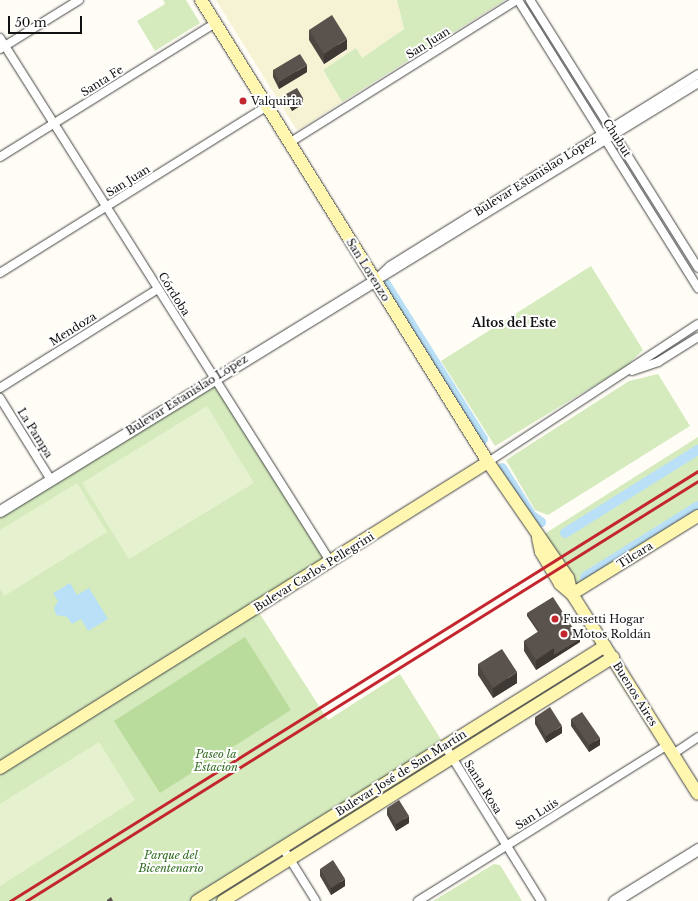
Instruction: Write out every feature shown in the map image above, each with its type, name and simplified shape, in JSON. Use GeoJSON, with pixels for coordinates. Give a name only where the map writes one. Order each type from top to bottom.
{"type":"FeatureCollection","features":[{"type":"Feature","properties":{"kind":"main road","name":"San Lorenzo"},"geometry":{"type":"LineString","coordinates":[[201,0],[374,281],[488,462],[538,538],[541,552],[552,562]]}},
{"type":"Feature","properties":{"kind":"main road","name":"Bulevar Carlos Pellegrini"},"geometry":{"type":"LineString","coordinates":[[1,766],[488,462]]}},
{"type":"Feature","properties":{"kind":"main road","name":"Tilcara"},"geometry":{"type":"LineString","coordinates":[[572,594],[698,516]]}},
{"type":"Feature","properties":{"kind":"main road","name":"Buenos Aires"},"geometry":{"type":"LineString","coordinates":[[552,562],[560,584],[572,594],[698,794]]}},
{"type":"Feature","properties":{"kind":"main road","name":"Bulevar José de San Martín"},"geometry":{"type":"LineString","coordinates":[[197,901],[605,646]]}},
{"type":"Feature","properties":{"kind":"main road","name":"Bulevar José de San Martín"},"geometry":{"type":"LineString","coordinates":[[223,901],[613,657]]}},
{"type":"Feature","properties":{"kind":"street"},"geometry":{"type":"LineString","coordinates":[[2,47],[79,0]]}},
{"type":"Feature","properties":{"kind":"street","name":"Chubut"},"geometry":{"type":"LineString","coordinates":[[517,0],[698,288]]}},
{"type":"Feature","properties":{"kind":"street","name":"San Juan"},"geometry":{"type":"LineString","coordinates":[[289,143],[517,0]]}},
{"type":"Feature","properties":{"kind":"street","name":"Chubut"},"geometry":{"type":"LineString","coordinates":[[530,0],[698,268]]}},
{"type":"Feature","properties":{"kind":"street","name":"Santa Fe"},"geometry":{"type":"LineString","coordinates":[[0,157],[215,23]]}},
{"type":"Feature","properties":{"kind":"street","name":"Córdoba"},"geometry":{"type":"LineString","coordinates":[[0,38],[2,47],[54,124],[330,561]]}},
{"type":"Feature","properties":{"kind":"street","name":"Bulevar Estanislao López"},"geometry":{"type":"LineString","coordinates":[[0,512],[214,378],[374,281],[603,137],[698,74]]}},
{"type":"Feature","properties":{"kind":"street","name":"Bulevar Estanislao López"},"geometry":{"type":"LineString","coordinates":[[612,131],[698,83]]}},
{"type":"Feature","properties":{"kind":"street","name":"San Juan"},"geometry":{"type":"LineString","coordinates":[[0,273],[266,106]]}},
{"type":"Feature","properties":{"kind":"street","name":"Mendoza"},"geometry":{"type":"LineString","coordinates":[[0,388],[158,289]]}},
{"type":"Feature","properties":{"kind":"street","name":"Bulevar Carlos Pellegrini"},"geometry":{"type":"LineString","coordinates":[[488,462],[626,374],[652,352],[698,324]]}},
{"type":"Feature","properties":{"kind":"street","name":"Bulevar Carlos Pellegrini"},"geometry":{"type":"LineString","coordinates":[[626,374],[658,362],[698,337]]}},
{"type":"Feature","properties":{"kind":"street"},"geometry":{"type":"LineString","coordinates":[[652,352],[658,362]]}},
{"type":"Feature","properties":{"kind":"street","name":"La Pampa"},"geometry":{"type":"LineString","coordinates":[[0,398],[51,480]]}},
{"type":"Feature","properties":{"kind":"street","name":"San Luis"},"geometry":{"type":"LineString","coordinates":[[418,901],[670,749],[698,737]]}},
{"type":"Feature","properties":{"kind":"street","name":"Santa Rosa"},"geometry":{"type":"LineString","coordinates":[[445,746],[541,901]]}},
{"type":"Feature","properties":{"kind":"street"},"geometry":{"type":"LineString","coordinates":[[283,848],[316,901]]}},
{"type":"Feature","properties":{"kind":"street"},"geometry":{"type":"LineString","coordinates":[[614,901],[698,849]]}},
{"type":"Feature","properties":{"kind":"shaded area"},"geometry":{"type":"Polygon","coordinates":[[[216,0],[397,0],[404,29],[362,58],[356,48],[323,71],[342,102],[300,129],[296,129],[216,0]]]}},
{"type":"Feature","properties":{"kind":"green space"},"geometry":{"type":"Polygon","coordinates":[[[163,0],[186,0],[200,23],[155,51],[137,21],[165,4],[163,0]]]}},
{"type":"Feature","properties":{"kind":"green space"},"geometry":{"type":"Polygon","coordinates":[[[397,0],[505,0],[342,102],[323,70],[356,48],[362,58],[404,29],[397,0]]]}},
{"type":"Feature","properties":{"kind":"green space"},"geometry":{"type":"Polygon","coordinates":[[[591,266],[643,350],[625,367],[495,446],[441,361],[591,266]]]}},
{"type":"Feature","properties":{"kind":"green space"},"geometry":{"type":"Polygon","coordinates":[[[658,374],[690,426],[548,515],[535,510],[506,460],[629,381],[658,374]]]}},
{"type":"Feature","properties":{"kind":"green space"},"geometry":{"type":"Polygon","coordinates":[[[214,378],[330,561],[256,608],[328,720],[400,674],[445,746],[197,901],[0,901],[0,511],[214,378]]]}},
{"type":"Feature","properties":{"kind":"green space"},"geometry":{"type":"Polygon","coordinates":[[[207,406],[254,483],[129,559],[82,483],[207,406]]]}},
{"type":"Feature","properties":{"kind":"green space"},"geometry":{"type":"Polygon","coordinates":[[[698,437],[698,516],[572,594],[538,538],[698,437]]]}},
{"type":"Feature","properties":{"kind":"green space"},"geometry":{"type":"Polygon","coordinates":[[[77,483],[107,532],[4,596],[0,589],[0,530],[77,483]]]}},
{"type":"Feature","properties":{"kind":"green space"},"geometry":{"type":"Polygon","coordinates":[[[245,637],[291,710],[160,793],[114,721],[245,637]]]}},
{"type":"Feature","properties":{"kind":"green space"},"geometry":{"type":"Polygon","coordinates":[[[576,670],[578,672],[464,744],[463,741],[576,670]]]}},
{"type":"Feature","properties":{"kind":"green space"},"geometry":{"type":"Polygon","coordinates":[[[99,742],[135,800],[0,886],[0,804],[99,742]]]}},
{"type":"Feature","properties":{"kind":"green space"},"geometry":{"type":"Polygon","coordinates":[[[435,759],[437,761],[302,845],[300,843],[435,759]]]}},
{"type":"Feature","properties":{"kind":"green space"},"geometry":{"type":"Polygon","coordinates":[[[270,862],[271,865],[213,901],[208,901],[270,862]]]}},
{"type":"Feature","properties":{"kind":"green space"},"geometry":{"type":"Polygon","coordinates":[[[494,864],[500,865],[522,901],[433,901],[494,864]]]}},
{"type":"Feature","properties":{"kind":"water"},"geometry":{"type":"Polygon","coordinates":[[[70,583],[77,595],[89,588],[108,619],[88,631],[81,619],[72,624],[67,617],[56,615],[54,608],[58,601],[53,593],[70,583]]]}},
{"type":"Feature","properties":{"kind":"building"},"geometry":{"type":"Polygon","coordinates":[[[332,15],[347,39],[324,54],[309,30],[332,15]]]}},
{"type":"Feature","properties":{"kind":"building"},"geometry":{"type":"Polygon","coordinates":[[[300,54],[307,65],[279,82],[273,70],[300,54]]]}},
{"type":"Feature","properties":{"kind":"building"},"geometry":{"type":"Polygon","coordinates":[[[297,88],[303,98],[292,104],[286,94],[297,88]]]}},
{"type":"Feature","properties":{"kind":"building"},"geometry":{"type":"Polygon","coordinates":[[[553,597],[580,639],[554,655],[554,648],[542,629],[539,631],[527,613],[553,597]]]}},
{"type":"Feature","properties":{"kind":"building"},"geometry":{"type":"Polygon","coordinates":[[[542,629],[554,648],[536,660],[524,641],[542,629]]]}},
{"type":"Feature","properties":{"kind":"building"},"geometry":{"type":"Polygon","coordinates":[[[502,649],[517,672],[493,688],[478,664],[502,649]]]}},
{"type":"Feature","properties":{"kind":"building"},"geometry":{"type":"Polygon","coordinates":[[[550,707],[562,726],[546,736],[535,717],[550,707]]]}},
{"type":"Feature","properties":{"kind":"building"},"geometry":{"type":"Polygon","coordinates":[[[582,712],[600,738],[589,745],[571,719],[582,712]]]}},
{"type":"Feature","properties":{"kind":"building"},"geometry":{"type":"Polygon","coordinates":[[[399,800],[409,816],[396,824],[387,808],[399,800]]]}},
{"type":"Feature","properties":{"kind":"building"},"geometry":{"type":"Polygon","coordinates":[[[333,860],[345,879],[331,888],[320,869],[333,860]]]}},
{"type":"Feature","properties":{"kind":"building"},"geometry":{"type":"Polygon","coordinates":[[[111,897],[113,901],[107,901],[107,900],[111,897]]]}},
{"type":"Feature","properties":{"kind":"waterway"},"geometry":{"type":"LineString","coordinates":[[386,284],[483,439]]}},
{"type":"Feature","properties":{"kind":"waterway"},"geometry":{"type":"LineString","coordinates":[[565,533],[698,450]]}},
{"type":"Feature","properties":{"kind":"waterway"},"geometry":{"type":"LineString","coordinates":[[502,468],[532,516],[541,522]]}},
{"type":"Feature","properties":{"kind":"waterway"},"geometry":{"type":"LineString","coordinates":[[585,577],[698,506]]}},
{"type":"Feature","properties":{"kind":"railway"},"geometry":{"type":"LineString","coordinates":[[10,901],[698,471]]}},
{"type":"Feature","properties":{"kind":"railway"},"geometry":{"type":"LineString","coordinates":[[26,901],[698,481]]}},
{"type":"Feature","properties":{"kind":"place","name":"Valquiria"},"geometry":{"type":"Point","coordinates":[243,101]}},
{"type":"Feature","properties":{"kind":"place","name":"Fussetti Hogar"},"geometry":{"type":"Point","coordinates":[555,619]}},
{"type":"Feature","properties":{"kind":"place","name":"Motos Roldán"},"geometry":{"type":"Point","coordinates":[564,634]}},
{"type":"Feature","properties":{"kind":"district","name":"Altos del Este"},"geometry":{"type":"Point","coordinates":[514,323]}},
{"type":"Feature","properties":{"kind":"park label","name":"Paseo la Estacion"},"geometry":{"type":"Point","coordinates":[216,761]}},
{"type":"Feature","properties":{"kind":"park label","name":"Parque del Bicentenario"},"geometry":{"type":"Point","coordinates":[171,862]}}]}
